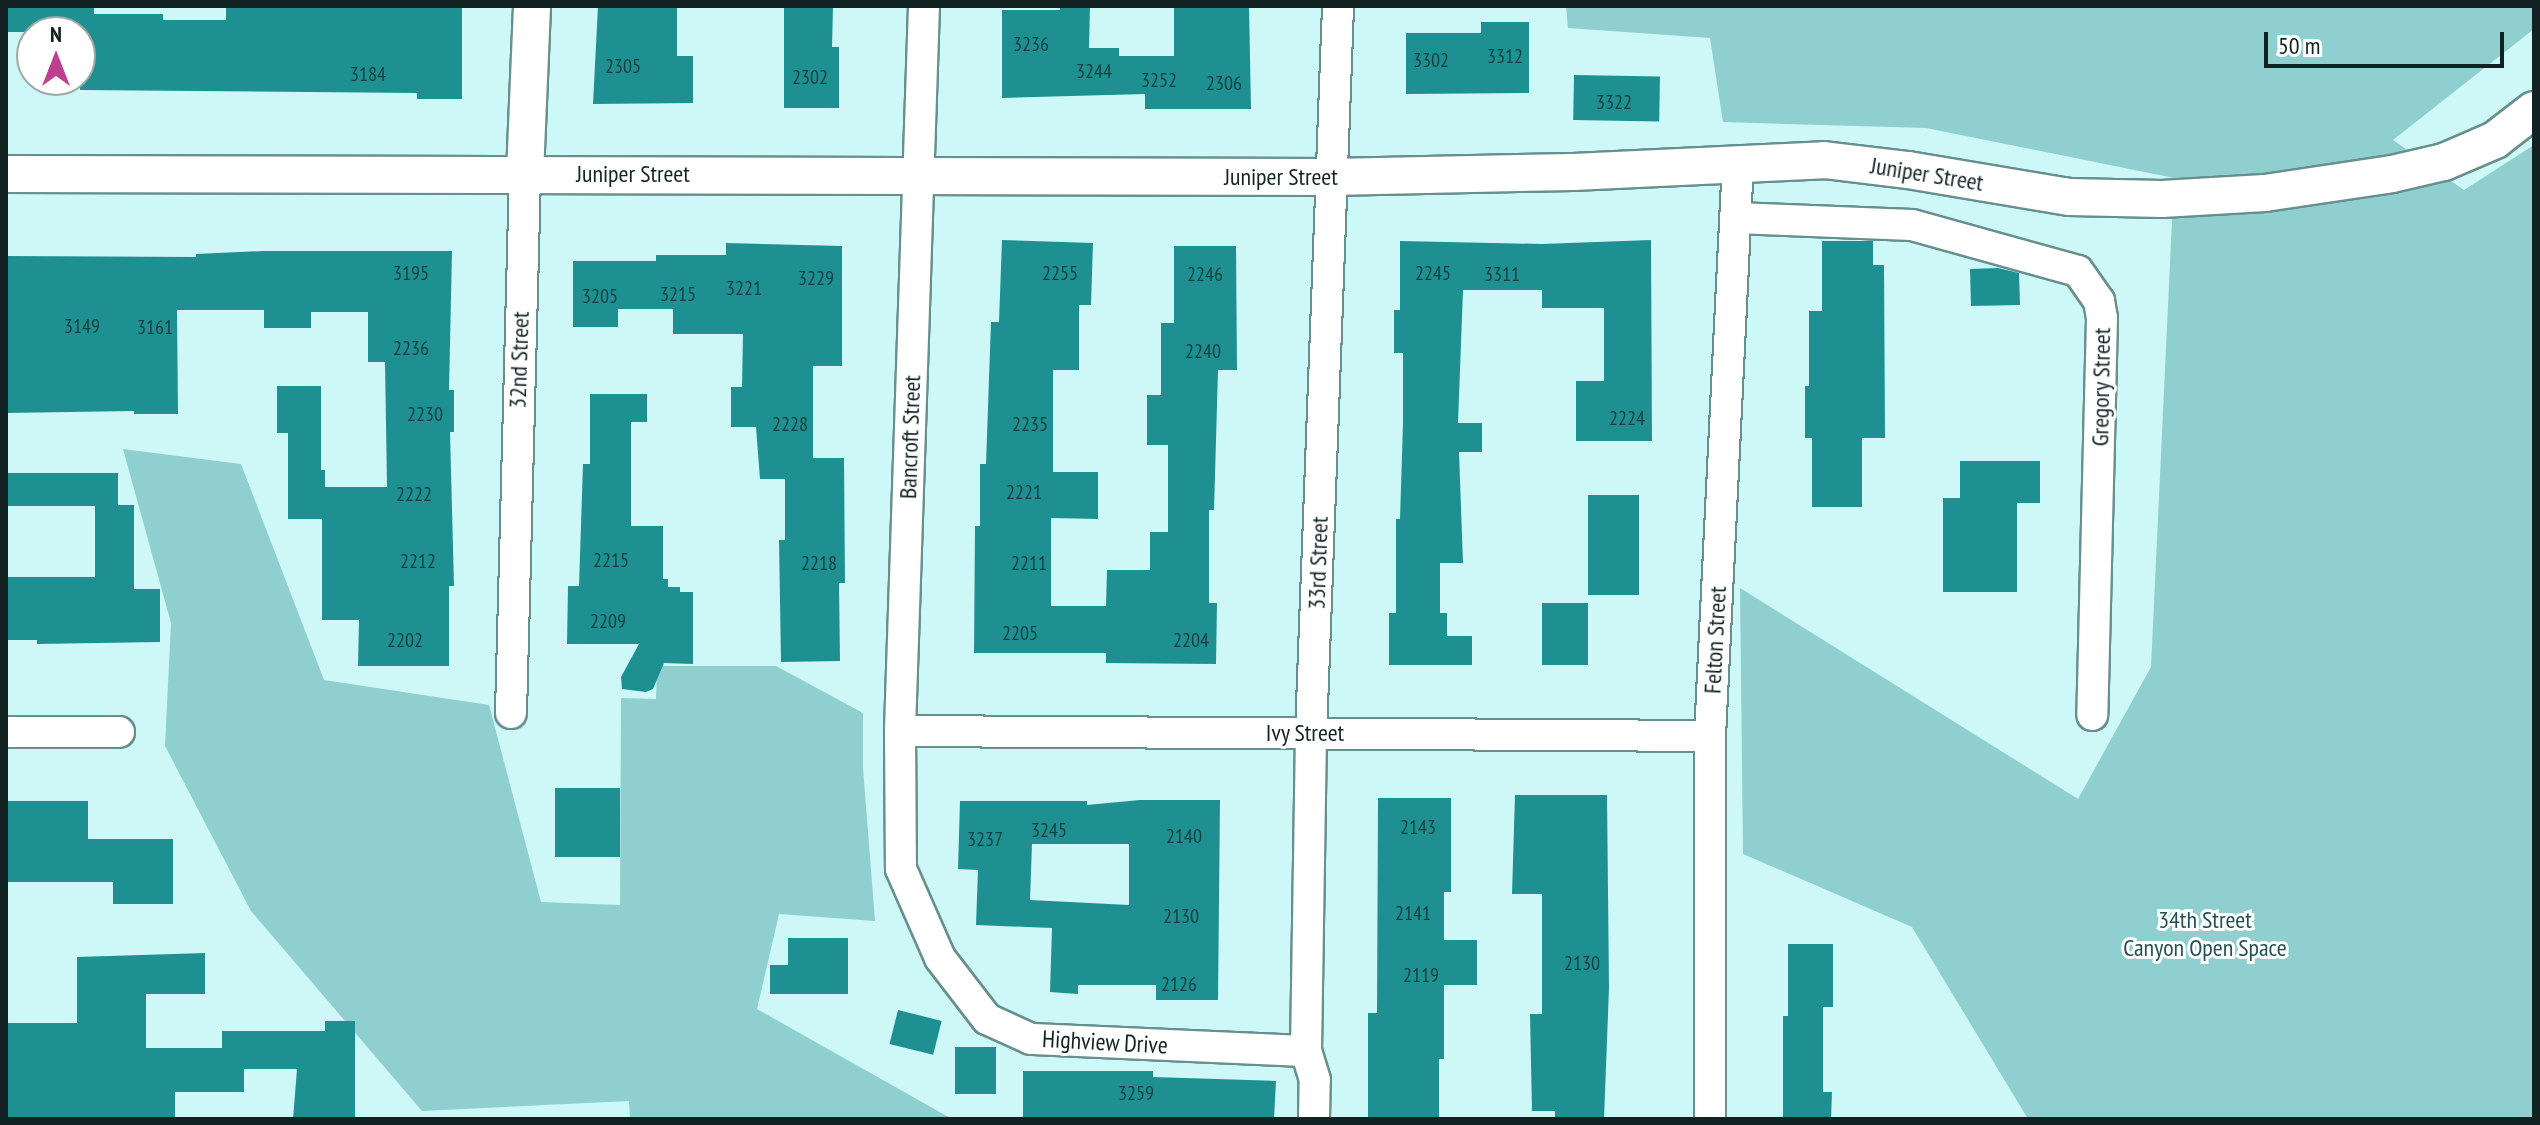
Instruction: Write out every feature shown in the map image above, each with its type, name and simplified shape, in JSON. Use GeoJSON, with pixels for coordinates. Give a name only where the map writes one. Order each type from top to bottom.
{"type":"FeatureCollection","features":[{"type":"Feature","properties":{"kind":"street","name":"32nd Street"},"geometry":{"type":"LineString","coordinates":[[511,713],[532,6]]}},
{"type":"Feature","properties":{"kind":"street","name":"Bancroft Street"},"geometry":{"type":"LineString","coordinates":[[901,869],[900,731],[924,6]]}},
{"type":"Feature","properties":{"kind":"street","name":"33rd Street"},"geometry":{"type":"LineString","coordinates":[[1314,1119],[1315,1080],[1306,1051],[1311,733],[1338,6]]}},
{"type":"Feature","properties":{"kind":"street","name":"Juniper Street"},"geometry":{"type":"LineString","coordinates":[[6,174],[1331,177],[1573,172],[1824,160],[1908,170],[2070,197],[2162,199],[2238,195],[2392,174],[2444,162],[2495,140],[2534,110]]}},
{"type":"Feature","properties":{"kind":"street","name":"Felton Street"},"geometry":{"type":"LineString","coordinates":[[1710,1119],[1710,736],[1738,162]]}},
{"type":"Feature","properties":{"kind":"street","name":"Gregory Street"},"geometry":{"type":"LineString","coordinates":[[1736,218],[1912,225],[2078,271],[2099,301],[2102,318],[2092,715]]}},
{"type":"Feature","properties":{"kind":"street","name":"Ivy Street"},"geometry":{"type":"LineString","coordinates":[[900,731],[1710,736]]}},
{"type":"Feature","properties":{"kind":"street"},"geometry":{"type":"LineString","coordinates":[[6,732],[119,732]]}},
{"type":"Feature","properties":{"kind":"street","name":"Highview Drive"},"geometry":{"type":"LineString","coordinates":[[901,869],[940,958],[987,1019],[1031,1039],[1306,1051]]}},
{"type":"Feature","properties":{"kind":"green space","name":"34th Street Canyon Open Space"},"geometry":{"type":"Polygon","coordinates":[[[1566,6],[2534,6],[2534,29],[2393,140],[2464,190],[2534,145],[2534,1119],[2028,1119],[1912,927],[1743,854],[1740,588],[2078,799],[2151,667],[2174,178],[1926,128],[1723,122],[1710,38],[1568,28],[1566,6]]]}},
{"type":"Feature","properties":{"kind":"green space"},"geometry":{"type":"Polygon","coordinates":[[[123,449],[241,464],[324,680],[489,705],[541,902],[620,905],[621,698],[656,699],[657,666],[776,666],[863,713],[863,768],[875,921],[779,914],[757,1009],[952,1119],[630,1119],[629,1101],[422,1111],[251,911],[165,746],[171,623],[123,449]]]}},
{"type":"Feature","properties":{"kind":"building"},"geometry":{"type":"Polygon","coordinates":[[[6,6],[94,6],[94,14],[163,14],[163,20],[226,20],[226,6],[462,6],[462,99],[417,99],[417,93],[96,90],[96,16],[16,16],[16,32],[6,32],[6,6]]]}},
{"type":"Feature","properties":{"kind":"building"},"geometry":{"type":"Polygon","coordinates":[[[598,6],[677,6],[677,56],[693,56],[693,103],[593,104],[598,6]]]}},
{"type":"Feature","properties":{"kind":"building"},"geometry":{"type":"Polygon","coordinates":[[[784,6],[833,6],[832,47],[839,47],[839,108],[784,108],[784,6]]]}},
{"type":"Feature","properties":{"kind":"building"},"geometry":{"type":"Polygon","coordinates":[[[1060,6],[1090,6],[1089,48],[1119,48],[1119,56],[1174,56],[1174,6],[1249,6],[1251,109],[1145,109],[1145,94],[1002,98],[1002,10],[1060,10],[1060,6]]]}},
{"type":"Feature","properties":{"kind":"building"},"geometry":{"type":"Polygon","coordinates":[[[1481,22],[1529,22],[1529,93],[1406,94],[1406,33],[1481,33],[1481,22]]]}},
{"type":"Feature","properties":{"kind":"building"},"geometry":{"type":"Polygon","coordinates":[[[1574,75],[1660,77],[1659,121],[1573,120],[1574,75]]]}},
{"type":"Feature","properties":{"kind":"building"},"geometry":{"type":"Polygon","coordinates":[[[1002,240],[1093,243],[1091,305],[1079,305],[1079,370],[1053,370],[1053,472],[1098,472],[1098,519],[1051,518],[1051,606],[1106,606],[1107,570],[1150,570],[1150,532],[1168,532],[1168,445],[1147,445],[1147,395],[1161,395],[1161,323],[1174,323],[1174,246],[1236,246],[1237,370],[1218,370],[1214,510],[1209,510],[1209,603],[1217,603],[1216,664],[1106,663],[1106,653],[974,653],[975,526],[980,526],[980,464],[986,464],[991,322],[999,322],[1002,240]]]}},
{"type":"Feature","properties":{"kind":"building"},"geometry":{"type":"Polygon","coordinates":[[[1651,240],[1652,441],[1576,441],[1576,381],[1604,381],[1604,308],[1542,308],[1542,290],[1463,290],[1458,423],[1482,423],[1482,452],[1459,452],[1463,563],[1440,563],[1440,613],[1447,613],[1447,636],[1472,636],[1472,665],[1389,665],[1389,613],[1396,613],[1396,519],[1400,519],[1403,423],[1403,353],[1394,353],[1394,310],[1400,310],[1400,241],[1542,244],[1651,240]]]}},
{"type":"Feature","properties":{"kind":"building"},"geometry":{"type":"Polygon","coordinates":[[[1822,241],[1873,241],[1873,265],[1884,265],[1885,438],[1862,438],[1862,507],[1812,507],[1812,438],[1805,438],[1805,386],[1809,386],[1809,311],[1822,311],[1822,241]]]}},
{"type":"Feature","properties":{"kind":"building"},"geometry":{"type":"Polygon","coordinates":[[[726,243],[842,246],[842,366],[813,366],[813,458],[844,458],[845,583],[839,583],[840,661],[781,662],[779,540],[785,540],[785,479],[760,479],[756,427],[731,427],[731,387],[742,387],[743,334],[673,334],[673,309],[618,309],[618,327],[573,327],[573,261],[656,261],[656,255],[726,255],[726,243]]]}},
{"type":"Feature","properties":{"kind":"building"},"geometry":{"type":"Polygon","coordinates":[[[452,251],[449,390],[454,390],[454,432],[450,432],[454,586],[449,586],[449,666],[358,666],[359,620],[322,620],[322,519],[288,519],[288,433],[277,433],[277,386],[321,386],[321,470],[325,470],[325,487],[387,487],[385,362],[368,362],[368,312],[311,312],[311,328],[264,328],[264,310],[177,310],[178,414],[134,414],[134,411],[6,413],[6,256],[196,257],[196,254],[452,251]]]}},
{"type":"Feature","properties":{"kind":"building"},"geometry":{"type":"Polygon","coordinates":[[[1998,268],[2019,273],[2020,305],[1971,306],[1970,269],[1998,268]]]}},
{"type":"Feature","properties":{"kind":"building"},"geometry":{"type":"Polygon","coordinates":[[[590,394],[647,394],[647,422],[631,422],[631,526],[663,526],[663,579],[668,579],[668,587],[680,587],[680,592],[693,592],[693,664],[664,663],[653,689],[646,692],[622,689],[621,677],[639,644],[567,644],[568,586],[579,586],[583,464],[590,464],[590,394]]]}},
{"type":"Feature","properties":{"kind":"building"},"geometry":{"type":"Polygon","coordinates":[[[1960,461],[2040,461],[2040,503],[2017,503],[2017,592],[1943,592],[1943,498],[1960,498],[1960,461]]]}},
{"type":"Feature","properties":{"kind":"building"},"geometry":{"type":"Polygon","coordinates":[[[6,473],[118,473],[118,505],[134,505],[134,589],[160,589],[160,642],[37,644],[37,640],[6,640],[6,577],[95,577],[95,506],[6,506],[6,473]]]}},
{"type":"Feature","properties":{"kind":"building"},"geometry":{"type":"Polygon","coordinates":[[[1588,495],[1639,495],[1639,595],[1588,595],[1588,495]]]}},
{"type":"Feature","properties":{"kind":"building"},"geometry":{"type":"Polygon","coordinates":[[[1542,603],[1588,603],[1588,665],[1542,665],[1542,603]]]}},
{"type":"Feature","properties":{"kind":"building"},"geometry":{"type":"Polygon","coordinates":[[[555,788],[620,788],[620,857],[555,857],[555,788]]]}},
{"type":"Feature","properties":{"kind":"building"},"geometry":{"type":"Polygon","coordinates":[[[1515,795],[1607,795],[1609,988],[1604,1119],[1555,1119],[1555,1111],[1532,1111],[1530,1014],[1542,1014],[1542,894],[1512,894],[1515,795]]]}},
{"type":"Feature","properties":{"kind":"building"},"geometry":{"type":"Polygon","coordinates":[[[1378,798],[1451,798],[1451,892],[1444,892],[1444,940],[1477,940],[1477,985],[1444,985],[1444,1059],[1439,1059],[1439,1119],[1368,1119],[1368,1013],[1377,1013],[1378,798]]]}},
{"type":"Feature","properties":{"kind":"building"},"geometry":{"type":"Polygon","coordinates":[[[1140,800],[1220,800],[1218,1000],[1156,1000],[1156,985],[1078,985],[1078,994],[1050,992],[1052,928],[976,925],[978,870],[958,869],[960,801],[1087,801],[1087,805],[1140,800]],[[1032,844],[1030,900],[1129,905],[1129,844],[1032,844]]]}},
{"type":"Feature","properties":{"kind":"building"},"geometry":{"type":"Polygon","coordinates":[[[6,801],[88,801],[88,839],[173,839],[173,904],[113,904],[113,882],[6,882],[6,801]]]}},
{"type":"Feature","properties":{"kind":"building"},"geometry":{"type":"Polygon","coordinates":[[[788,938],[848,938],[848,994],[770,994],[770,965],[788,965],[788,938]]]}},
{"type":"Feature","properties":{"kind":"building"},"geometry":{"type":"Polygon","coordinates":[[[1788,944],[1833,944],[1833,1007],[1823,1007],[1823,1092],[1832,1092],[1831,1119],[1783,1119],[1783,1016],[1788,1016],[1788,944]]]}},
{"type":"Feature","properties":{"kind":"building"},"geometry":{"type":"Polygon","coordinates":[[[205,953],[205,994],[146,994],[146,1048],[222,1048],[222,1031],[325,1031],[325,1021],[355,1021],[355,1119],[293,1119],[297,1069],[244,1069],[244,1092],[175,1092],[175,1119],[6,1119],[6,1023],[77,1023],[77,957],[205,953]]]}},
{"type":"Feature","properties":{"kind":"building"},"geometry":{"type":"Polygon","coordinates":[[[898,1010],[942,1021],[933,1055],[890,1044],[898,1010]]]}},
{"type":"Feature","properties":{"kind":"building"},"geometry":{"type":"Polygon","coordinates":[[[955,1047],[996,1047],[996,1094],[955,1094],[955,1047]]]}},
{"type":"Feature","properties":{"kind":"building"},"geometry":{"type":"Polygon","coordinates":[[[1023,1071],[1153,1071],[1153,1077],[1276,1081],[1274,1119],[1023,1119],[1023,1071]]]}}]}
